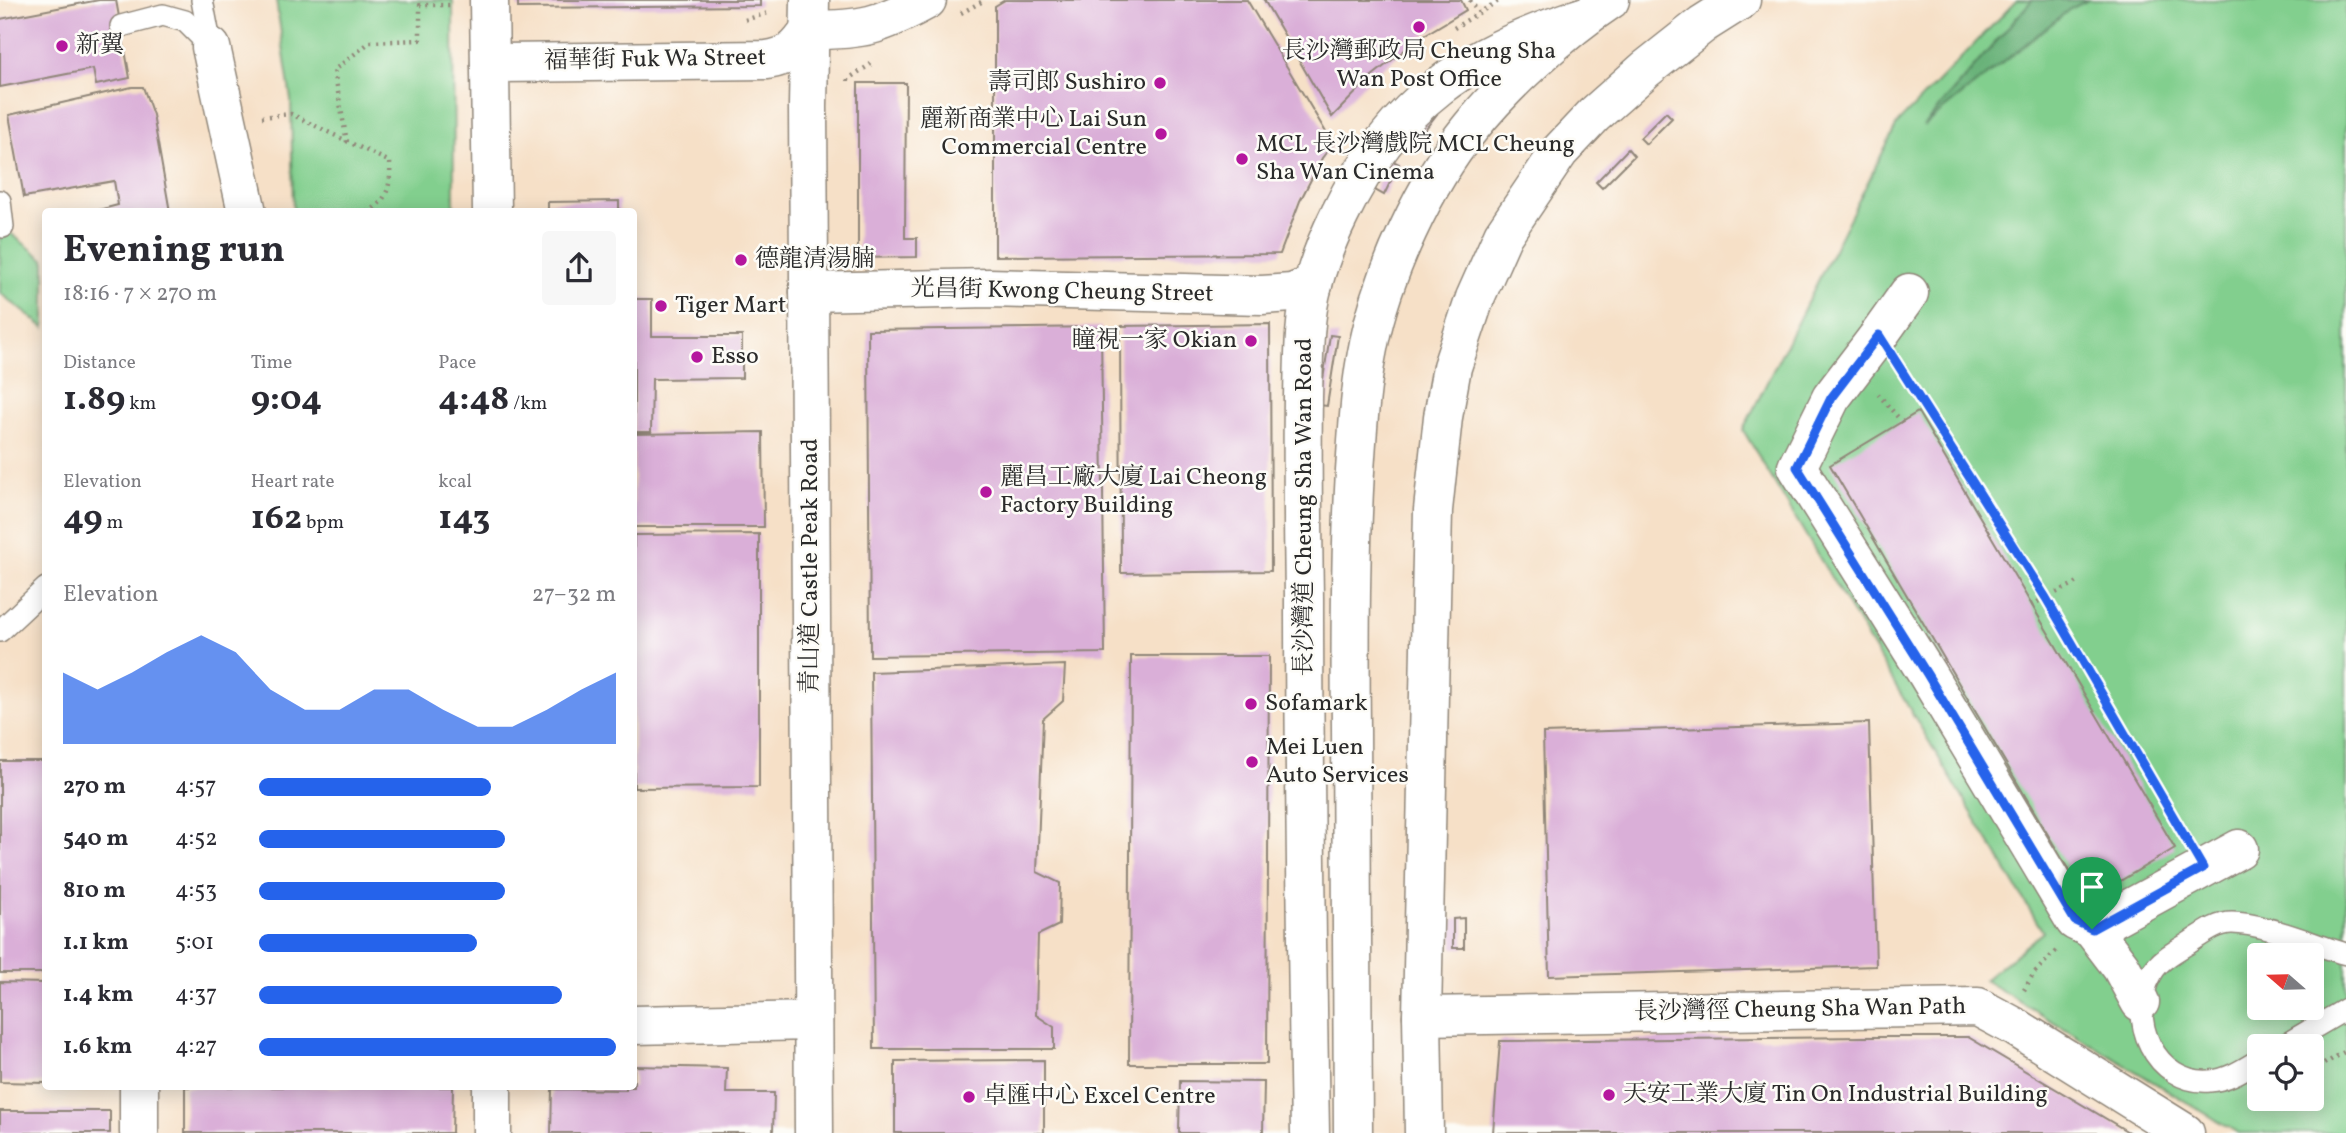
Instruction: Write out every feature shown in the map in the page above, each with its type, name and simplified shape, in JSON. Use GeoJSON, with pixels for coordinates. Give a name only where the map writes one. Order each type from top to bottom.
{"type":"FeatureCollection","features":[{"type":"Feature","properties":{"kind":"street"},"geometry":{"type":"LineString","coordinates":[[1424,1133],[1422,1016],[1433,510],[1443,417],[1456,356],[1475,298],[1503,235],[1559,152],[1646,69],[1703,24],[1741,0]]}},
{"type":"Feature","properties":{"kind":"street"},"geometry":{"type":"LineString","coordinates":[[471,2],[490,63],[492,208]]}},
{"type":"Feature","properties":{"kind":"street","name":"長沙灣道 Cheung Sha Wan Road"},"geometry":{"type":"LineString","coordinates":[[1310,1133],[1304,756],[1303,415],[1305,331],[1313,285],[1340,214],[1363,173],[1386,138],[1416,105],[1460,69],[1497,49],[1598,8]]}},
{"type":"Feature","properties":{"kind":"street","name":"長沙灣道 Cheung Sha Wan Road"},"geometry":{"type":"LineString","coordinates":[[1353,1133],[1351,541],[1358,411],[1369,341],[1387,279],[1443,167],[1470,128],[1512,83],[1598,8]]}},
{"type":"Feature","properties":{"kind":"street"},"geometry":{"type":"LineString","coordinates":[[810,15],[869,27],[939,10]]}},
{"type":"Feature","properties":{"kind":"street","name":"福華街 Fuk Wa Street"},"geometry":{"type":"LineString","coordinates":[[490,63],[767,60],[780,58],[796,50],[810,15]]}},
{"type":"Feature","properties":{"kind":"street","name":"青山道 Castle Peak Road"},"geometry":{"type":"LineString","coordinates":[[810,15],[808,106],[814,1133]]}},
{"type":"Feature","properties":{"kind":"street"},"geometry":{"type":"LineString","coordinates":[[211,47],[246,208]]}},
{"type":"Feature","properties":{"kind":"street","name":"光昌街 Kwong Cheung Street"},"geometry":{"type":"LineString","coordinates":[[809,292],[989,288],[1262,295],[1292,293],[1313,285]]}},
{"type":"Feature","properties":{"kind":"street"},"geometry":{"type":"LineString","coordinates":[[1909,293],[1831,398],[1797,467],[1927,674],[2075,921],[2092,929],[2121,967],[2140,1002]]}},
{"type":"Feature","properties":{"kind":"street"},"geometry":{"type":"LineString","coordinates":[[2092,929],[2239,849]]}},
{"type":"Feature","properties":{"kind":"street","name":"長沙灣徑 Cheung Sha Wan Path"},"geometry":{"type":"LineString","coordinates":[[1422,1016],[1978,1007],[2185,1133]]}},
{"type":"Feature","properties":{"kind":"street"},"geometry":{"type":"LineString","coordinates":[[637,1025],[813,1021]]}},
{"type":"Feature","properties":{"kind":"street"},"geometry":{"type":"LineString","coordinates":[[139,1090],[139,1133]]}},
{"type":"Feature","properties":{"kind":"street"},"geometry":{"type":"LineString","coordinates":[[492,1090],[492,1133]]}},
{"type":"Feature","properties":{"kind":"lane"},"geometry":{"type":"LineString","coordinates":[[202,0],[211,47]]}},
{"type":"Feature","properties":{"kind":"lane"},"geometry":{"type":"LineString","coordinates":[[121,26],[163,15],[186,21],[211,47]]}},
{"type":"Feature","properties":{"kind":"lane"},"geometry":{"type":"LineString","coordinates":[[0,201],[3,227]]}},
{"type":"Feature","properties":{"kind":"lane"},"geometry":{"type":"LineString","coordinates":[[0,631],[42,593]]}},
{"type":"Feature","properties":{"kind":"lane"},"geometry":{"type":"LineString","coordinates":[[2247,1067],[2214,1081],[2197,1082],[2174,1072],[2155,1055],[2146,1037],[2140,1002],[2152,972],[2171,954],[2215,927],[2231,923],[2259,928],[2346,954]]}},
{"type":"Feature","properties":{"kind":"lane"},"geometry":{"type":"LineString","coordinates":[[2303,1034],[2346,1009]]}},
{"type":"Feature","properties":{"kind":"path"},"geometry":{"type":"LineString","coordinates":[[939,10],[985,0]]}},
{"type":"Feature","properties":{"kind":"path"},"geometry":{"type":"LineString","coordinates":[[1470,0],[1478,12]]}},
{"type":"Feature","properties":{"kind":"path"},"geometry":{"type":"LineString","coordinates":[[347,142],[334,69],[370,42],[420,40],[420,5],[471,2]]}},
{"type":"Feature","properties":{"kind":"path"},"geometry":{"type":"LineString","coordinates":[[848,92],[848,79],[881,59]]}},
{"type":"Feature","properties":{"kind":"path"},"geometry":{"type":"LineString","coordinates":[[252,118],[291,114],[390,162],[391,184],[375,208]]}},
{"type":"Feature","properties":{"kind":"path"},"geometry":{"type":"LineString","coordinates":[[1879,335],[2046,598],[2203,868]]}},
{"type":"Feature","properties":{"kind":"path"},"geometry":{"type":"LineString","coordinates":[[2031,605],[2080,581]]}},
{"type":"Feature","properties":{"kind":"path"},"geometry":{"type":"LineString","coordinates":[[2006,1022],[2034,973],[2054,953],[2092,929]]}},
{"type":"Feature","properties":{"kind":"path"},"geometry":{"type":"LineString","coordinates":[[2324,1064],[2346,1051]]}},
{"type":"Feature","properties":{"kind":"green space"},"geometry":{"type":"Polygon","coordinates":[[[276,0],[453,0],[454,208],[293,208],[291,100],[276,0]]]}},
{"type":"Feature","properties":{"kind":"green space"},"geometry":{"type":"Polygon","coordinates":[[[2017,0],[2346,0],[2346,1133],[2238,1133],[1984,980],[2043,932],[1743,430],[1897,124],[2017,0]]]}},
{"type":"Feature","properties":{"kind":"green space"},"geometry":{"type":"Polygon","coordinates":[[[2032,0],[2088,0],[2070,9],[1923,126],[2032,0]]]}},
{"type":"Feature","properties":{"kind":"green space"},"geometry":{"type":"Polygon","coordinates":[[[0,225],[42,258],[42,326],[0,293],[0,225]]]}},
{"type":"Feature","properties":{"kind":"building","name":"新翼"},"geometry":{"type":"Polygon","coordinates":[[[99,0],[116,0],[130,78],[96,85],[93,69],[0,87],[0,19],[99,0]]]}},
{"type":"Feature","properties":{"kind":"building"},"geometry":{"type":"Polygon","coordinates":[[[518,0],[760,0],[760,6],[518,8],[518,0]]]}},
{"type":"Feature","properties":{"kind":"building","name":"麗新商業中心 Lai Sun Commercial Centre"},"geometry":{"type":"Polygon","coordinates":[[[1005,0],[1247,0],[1333,144],[1322,158],[1300,201],[1280,254],[995,256],[995,6],[1005,0]]]}},
{"type":"Feature","properties":{"kind":"building"},"geometry":{"type":"Polygon","coordinates":[[[1264,0],[1461,0],[1466,10],[1411,43],[1372,76],[1332,117],[1264,0]]]}},
{"type":"Feature","properties":{"kind":"building"},"geometry":{"type":"Polygon","coordinates":[[[858,83],[906,83],[905,238],[917,238],[917,257],[858,258],[858,83]]]}},
{"type":"Feature","properties":{"kind":"building"},"geometry":{"type":"Polygon","coordinates":[[[132,87],[143,87],[153,115],[169,208],[106,208],[118,205],[114,181],[24,197],[9,115],[132,87]]]}},
{"type":"Feature","properties":{"kind":"building"},"geometry":{"type":"Polygon","coordinates":[[[1428,108],[1437,114],[1416,141],[1407,134],[1428,108]]]}},
{"type":"Feature","properties":{"kind":"building"},"geometry":{"type":"Polygon","coordinates":[[[1666,112],[1672,118],[1646,144],[1640,138],[1666,112]]]}},
{"type":"Feature","properties":{"kind":"building"},"geometry":{"type":"Polygon","coordinates":[[[1628,149],[1634,156],[1602,188],[1596,182],[1628,149]]]}},
{"type":"Feature","properties":{"kind":"building"},"geometry":{"type":"Polygon","coordinates":[[[1389,159],[1399,164],[1384,195],[1375,190],[1389,159]]]}},
{"type":"Feature","properties":{"kind":"building"},"geometry":{"type":"Polygon","coordinates":[[[619,201],[619,208],[548,208],[548,202],[619,201]]]}},
{"type":"Feature","properties":{"kind":"building","name":"Esso"},"geometry":{"type":"Polygon","coordinates":[[[637,299],[652,299],[652,336],[742,336],[742,378],[652,379],[651,432],[637,432],[637,299]]]}},
{"type":"Feature","properties":{"kind":"building"},"geometry":{"type":"Polygon","coordinates":[[[1270,324],[1271,571],[1121,573],[1120,326],[1270,324]]]}},
{"type":"Feature","properties":{"kind":"building","name":"麗昌工廠大廈 Lai Cheong Factory Building"},"geometry":{"type":"Polygon","coordinates":[[[1101,327],[1105,653],[870,656],[868,330],[1101,327]]]}},
{"type":"Feature","properties":{"kind":"building"},"geometry":{"type":"Polygon","coordinates":[[[1330,335],[1338,336],[1327,406],[1319,405],[1330,335]]]}},
{"type":"Feature","properties":{"kind":"building"},"geometry":{"type":"Polygon","coordinates":[[[1918,412],[2175,848],[2087,901],[1830,465],[1918,412]]]}},
{"type":"Feature","properties":{"kind":"building"},"geometry":{"type":"Polygon","coordinates":[[[763,432],[764,527],[637,527],[637,434],[763,432]]]}},
{"type":"Feature","properties":{"kind":"building"},"geometry":{"type":"Polygon","coordinates":[[[759,534],[759,787],[637,788],[637,535],[759,534]]]}},
{"type":"Feature","properties":{"kind":"building"},"geometry":{"type":"Polygon","coordinates":[[[1131,656],[1269,656],[1267,1064],[1129,1064],[1131,656]]]}},
{"type":"Feature","properties":{"kind":"building"},"geometry":{"type":"Polygon","coordinates":[[[1065,665],[1063,701],[1043,719],[1037,872],[1060,883],[1059,925],[1038,935],[1036,1015],[1054,1027],[1054,1049],[874,1049],[871,672],[1065,665]]]}},
{"type":"Feature","properties":{"kind":"building"},"geometry":{"type":"Polygon","coordinates":[[[1869,723],[1876,966],[1549,976],[1543,733],[1869,723]]]}},
{"type":"Feature","properties":{"kind":"building"},"geometry":{"type":"Polygon","coordinates":[[[0,761],[42,761],[42,973],[0,973],[0,761]]]}},
{"type":"Feature","properties":{"kind":"building"},"geometry":{"type":"Polygon","coordinates":[[[1464,918],[1464,948],[1453,948],[1453,919],[1464,918]]]}},
{"type":"Feature","properties":{"kind":"building"},"geometry":{"type":"Polygon","coordinates":[[[0,982],[42,983],[42,1083],[0,1082],[0,982]]]}},
{"type":"Feature","properties":{"kind":"building"},"geometry":{"type":"Polygon","coordinates":[[[1968,1037],[2130,1133],[1493,1133],[1500,1041],[1968,1037]]]}},
{"type":"Feature","properties":{"kind":"building","name":"卓匯中心 Excel Centre"},"geometry":{"type":"Polygon","coordinates":[[[1044,1060],[1044,1133],[895,1133],[895,1061],[1044,1060]]]}},
{"type":"Feature","properties":{"kind":"building"},"geometry":{"type":"Polygon","coordinates":[[[637,1066],[727,1068],[726,1093],[774,1093],[773,1133],[551,1133],[552,1090],[637,1090],[637,1066]]]}},
{"type":"Feature","properties":{"kind":"building"},"geometry":{"type":"Polygon","coordinates":[[[1180,1081],[1264,1082],[1263,1133],[1179,1133],[1180,1081]]]}},
{"type":"Feature","properties":{"kind":"building"},"geometry":{"type":"Polygon","coordinates":[[[185,1090],[453,1090],[452,1133],[185,1133],[185,1090]]]}},
{"type":"Feature","properties":{"kind":"building"},"geometry":{"type":"Polygon","coordinates":[[[0,1111],[110,1111],[110,1133],[0,1133],[0,1111]]]}},
{"type":"Feature","properties":{"kind":"place","name":"長沙灣郵政局 Cheung Sha Wan Post Office"},"geometry":{"type":"Point","coordinates":[1419,27]}},
{"type":"Feature","properties":{"kind":"place","name":"新翼"},"geometry":{"type":"Point","coordinates":[62,46]}},
{"type":"Feature","properties":{"kind":"place","name":"壽司郎 Sushiro"},"geometry":{"type":"Point","coordinates":[1160,83]}},
{"type":"Feature","properties":{"kind":"place","name":"麗新商業中心 Lai Sun Commercial Centre"},"geometry":{"type":"Point","coordinates":[1161,134]}},
{"type":"Feature","properties":{"kind":"place","name":"MCL 長沙灣戲院 MCL Cheung Sha Wan Cinema"},"geometry":{"type":"Point","coordinates":[1242,159]}},
{"type":"Feature","properties":{"kind":"place","name":"德龍清湯腩"},"geometry":{"type":"Point","coordinates":[741,260]}},
{"type":"Feature","properties":{"kind":"place","name":"Tiger Mart"},"geometry":{"type":"Point","coordinates":[661,306]}},
{"type":"Feature","properties":{"kind":"place","name":"瞳視一家 Okian"},"geometry":{"type":"Point","coordinates":[1251,341]}},
{"type":"Feature","properties":{"kind":"place","name":"Esso"},"geometry":{"type":"Point","coordinates":[697,357]}},
{"type":"Feature","properties":{"kind":"place","name":"麗昌工廠大廈 Lai Cheong Factory Building"},"geometry":{"type":"Point","coordinates":[986,492]}},
{"type":"Feature","properties":{"kind":"place","name":"Sofamark"},"geometry":{"type":"Point","coordinates":[1251,704]}},
{"type":"Feature","properties":{"kind":"place","name":"Mei Luen Auto Services"},"geometry":{"type":"Point","coordinates":[1252,762]}},
{"type":"Feature","properties":{"kind":"place","name":"天安工業大廈 Tin On Industrial Building"},"geometry":{"type":"Point","coordinates":[1609,1095]}},
{"type":"Feature","properties":{"kind":"place","name":"卓匯中心 Excel Centre"},"geometry":{"type":"Point","coordinates":[969,1097]}},
{"type":"Feature","properties":{"kind":"route"},"geometry":{"type":"LineString","coordinates":[[1879,335],[2046,598],[2203,868],[2092,929],[2075,921],[1927,674],[1797,467],[1831,398],[1879,335]]}}]}
